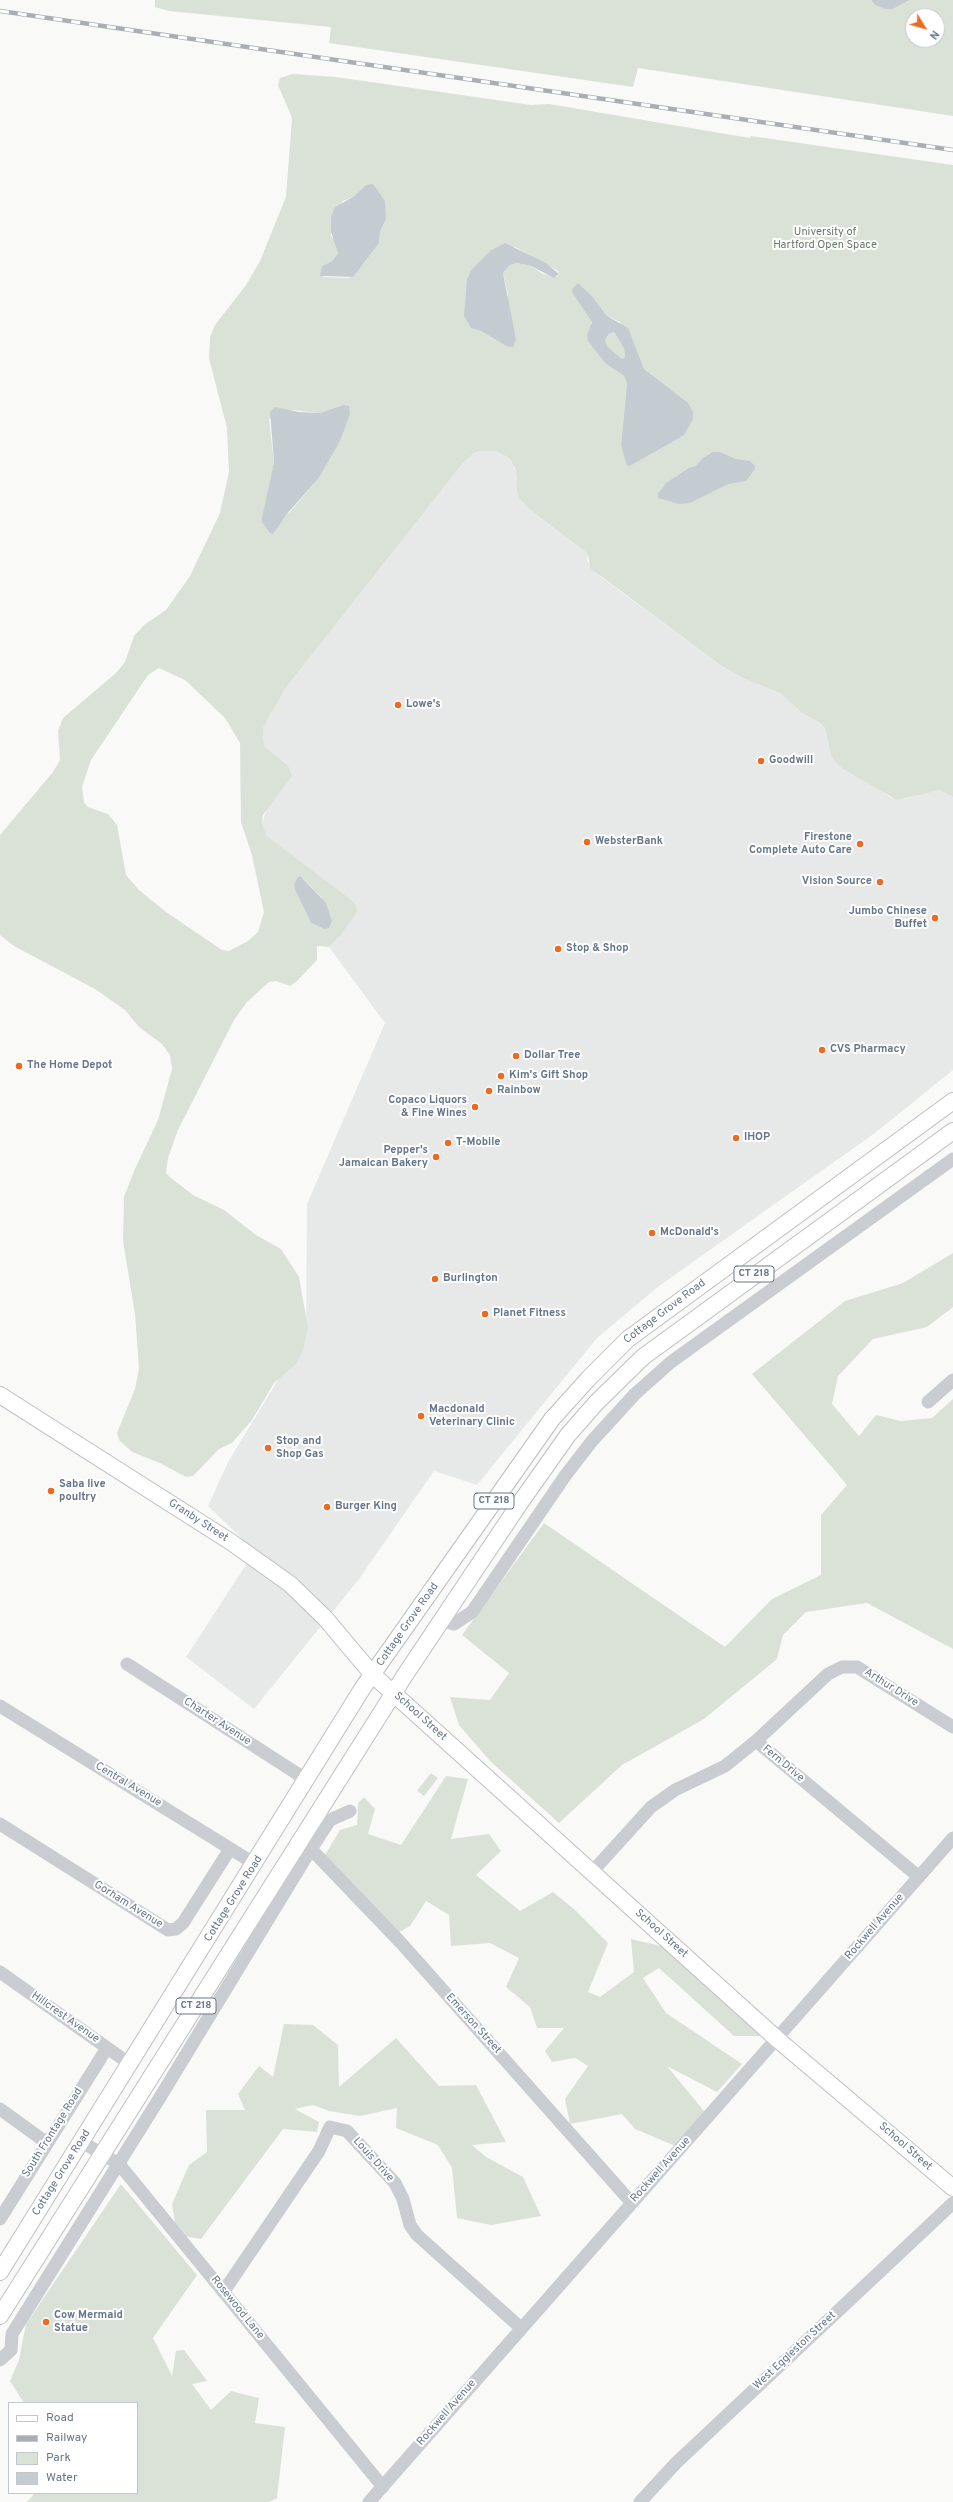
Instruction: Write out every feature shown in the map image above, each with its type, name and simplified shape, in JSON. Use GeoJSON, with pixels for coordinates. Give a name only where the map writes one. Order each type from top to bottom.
{"type":"FeatureCollection","features":[{"type":"Feature","properties":{"kind":"main road","name":"Cottage Grove Road"},"geometry":{"type":"LineString","coordinates":[[2,2262],[82,2142],[373,1675],[552,1419],[589,1378],[628,1339],[953,1101]]}},
{"type":"Feature","properties":{"kind":"main road","name":"Cottage Grove Road"},"geometry":{"type":"LineString","coordinates":[[0,2316],[393,1693],[520,1503],[568,1435],[596,1403],[643,1357],[953,1131]]}},
{"type":"Feature","properties":{"kind":"main road"},"geometry":{"type":"LineString","coordinates":[[854,1174],[866,1193]]}},
{"type":"Feature","properties":{"kind":"main road"},"geometry":{"type":"LineString","coordinates":[[628,1339],[643,1357]]}},
{"type":"Feature","properties":{"kind":"main road","name":"Granby Street"},"geometry":{"type":"LineString","coordinates":[[0,1395],[231,1542],[278,1574],[312,1605],[373,1675]]}},
{"type":"Feature","properties":{"kind":"main road","name":"School Street"},"geometry":{"type":"LineString","coordinates":[[373,1675],[777,2039],[953,2188]]}},
{"type":"Feature","properties":{"kind":"street"},"geometry":{"type":"LineString","coordinates":[[442,1620],[454,1624],[472,1612],[538,1515],[592,1441],[635,1394],[672,1362],[953,1159]]}},
{"type":"Feature","properties":{"kind":"street"},"geometry":{"type":"LineString","coordinates":[[740,1285],[752,1304]]}},
{"type":"Feature","properties":{"kind":"street"},"geometry":{"type":"LineString","coordinates":[[928,1402],[953,1380]]}},
{"type":"Feature","properties":{"kind":"street"},"geometry":{"type":"LineString","coordinates":[[520,1503],[538,1515]]}},
{"type":"Feature","properties":{"kind":"street","name":"Charter Avenue"},"geometry":{"type":"LineString","coordinates":[[127,1664],[307,1780]]}},
{"type":"Feature","properties":{"kind":"street","name":"Arthur Drive"},"geometry":{"type":"LineString","coordinates":[[756,1741],[828,1674],[842,1667],[857,1667],[953,1727]]}},
{"type":"Feature","properties":{"kind":"street","name":"Central Avenue"},"geometry":{"type":"LineString","coordinates":[[0,1706],[255,1864]]}},
{"type":"Feature","properties":{"kind":"street","name":"Fern Drive"},"geometry":{"type":"LineString","coordinates":[[592,1872],[651,1807],[675,1790],[725,1766],[756,1741],[919,1877]]}},
{"type":"Feature","properties":{"kind":"street"},"geometry":{"type":"LineString","coordinates":[[0,2360],[11,2350],[12,2334],[119,2164],[311,1849],[330,1820],[350,1811]]}},
{"type":"Feature","properties":{"kind":"street","name":"Gorham Avenue"},"geometry":{"type":"LineString","coordinates":[[0,1824],[168,1930],[177,1928],[184,1921],[230,1849]]}},
{"type":"Feature","properties":{"kind":"street","name":"Rockwell Avenue"},"geometry":{"type":"LineString","coordinates":[[369,2502],[631,2202],[777,2039],[953,1838]]}},
{"type":"Feature","properties":{"kind":"street","name":"Emerson Street"},"geometry":{"type":"LineString","coordinates":[[311,1849],[402,1944],[631,2202]]}},
{"type":"Feature","properties":{"kind":"street","name":"Hillcrest Avenue"},"geometry":{"type":"LineString","coordinates":[[0,1972],[130,2064]]}},
{"type":"Feature","properties":{"kind":"street","name":"South Frontage Road"},"geometry":{"type":"LineString","coordinates":[[0,2219],[106,2048]]}},
{"type":"Feature","properties":{"kind":"street"},"geometry":{"type":"LineString","coordinates":[[0,2109],[47,2143]]}},
{"type":"Feature","properties":{"kind":"street","name":"Louis Drive"},"geometry":{"type":"LineString","coordinates":[[224,2291],[319,2151],[330,2127],[347,2131],[395,2183],[403,2199],[410,2225],[417,2235],[522,2328]]}},
{"type":"Feature","properties":{"kind":"street","name":"Rosewood Lane"},"geometry":{"type":"LineString","coordinates":[[82,2142],[119,2164],[383,2486]]}},
{"type":"Feature","properties":{"kind":"street","name":"West Eggleston Street"},"geometry":{"type":"LineString","coordinates":[[640,2502],[676,2463],[953,2203]]}},
{"type":"Feature","properties":{"kind":"shaded area"},"geometry":{"type":"Polygon","coordinates":[[[481,451],[496,451],[509,458],[516,471],[517,492],[519,498],[529,509],[588,554],[587,561],[601,577],[720,665],[745,679],[780,693],[802,713],[820,723],[825,728],[831,756],[840,767],[872,784],[890,797],[904,799],[918,794],[941,790],[953,797],[953,1070],[875,1133],[659,1286],[597,1338],[477,1485],[434,1471],[359,1579],[254,1709],[186,1657],[255,1551],[208,1506],[228,1462],[306,1334],[307,1204],[385,1023],[329,947],[339,937],[267,836],[262,823],[268,806],[274,755],[264,746],[263,728],[285,689],[463,463],[474,453],[481,451]]]}},
{"type":"Feature","properties":{"kind":"green space"},"geometry":{"type":"Polygon","coordinates":[[[155,0],[871,0],[875,5],[893,9],[910,0],[953,0],[953,116],[638,68],[633,87],[329,43],[331,27],[169,11],[155,7],[155,0]]]}},
{"type":"Feature","properties":{"kind":"green space","name":"University of Hartford Open Space"},"geometry":{"type":"Polygon","coordinates":[[[293,74],[336,77],[531,105],[549,104],[750,138],[751,136],[953,165],[953,797],[940,790],[897,800],[840,767],[831,756],[825,728],[820,723],[802,713],[780,693],[745,679],[720,665],[590,568],[588,554],[529,509],[519,498],[517,492],[516,470],[509,458],[496,451],[481,451],[474,453],[463,463],[285,689],[263,728],[264,746],[288,766],[292,776],[263,815],[262,823],[267,836],[351,900],[356,905],[357,912],[339,937],[329,947],[317,946],[317,960],[297,981],[290,986],[276,981],[269,982],[247,1002],[234,1020],[178,1130],[168,1158],[166,1173],[171,1178],[193,1195],[224,1210],[256,1235],[281,1249],[299,1277],[308,1328],[303,1350],[297,1363],[274,1383],[252,1420],[232,1443],[219,1449],[193,1476],[186,1477],[160,1463],[132,1452],[119,1440],[117,1433],[135,1389],[139,1368],[135,1314],[123,1241],[124,1197],[134,1171],[158,1120],[172,1069],[170,1055],[162,1044],[139,1027],[125,1010],[95,989],[14,946],[0,935],[0,835],[53,772],[60,760],[58,731],[63,718],[116,673],[125,662],[134,636],[144,625],[166,610],[190,576],[220,513],[229,472],[227,428],[209,358],[210,337],[215,325],[246,285],[260,261],[286,197],[292,118],[278,85],[280,78],[293,74]],[[366,185],[353,197],[343,201],[331,217],[331,236],[336,242],[338,253],[332,261],[322,266],[323,277],[349,278],[379,243],[380,232],[386,219],[366,185]],[[515,247],[490,251],[471,270],[471,328],[481,331],[506,346],[508,294],[503,273],[510,265],[517,263],[531,266],[543,274],[557,277],[559,274],[558,271],[515,247]],[[578,283],[584,308],[592,322],[587,334],[606,364],[624,376],[627,383],[621,445],[632,465],[651,454],[649,374],[644,369],[620,322],[607,316],[592,296],[578,283]],[[343,405],[320,413],[292,410],[269,419],[274,462],[262,522],[289,513],[318,479],[343,405]],[[159,668],[148,675],[91,760],[82,787],[84,802],[88,807],[108,814],[117,825],[126,875],[139,890],[166,912],[222,950],[229,951],[248,941],[258,932],[264,912],[252,855],[241,822],[240,743],[225,718],[185,680],[159,668]],[[297,878],[296,892],[311,923],[324,929],[322,897],[304,879],[297,878]]]}},
{"type":"Feature","properties":{"kind":"green space"},"geometry":{"type":"Polygon","coordinates":[[[614,332],[624,349],[625,357],[622,359],[608,347],[605,340],[609,334],[614,332]]]}},
{"type":"Feature","properties":{"kind":"green space"},"geometry":{"type":"Polygon","coordinates":[[[953,1253],[953,1307],[927,1327],[873,1339],[838,1376],[832,1404],[859,1436],[876,1415],[901,1421],[932,1418],[953,1399],[953,1649],[867,1603],[806,1612],[783,1635],[777,1659],[704,1719],[622,1765],[559,1823],[490,1761],[459,1725],[450,1697],[490,1700],[509,1673],[462,1635],[544,1523],[725,1647],[772,1599],[821,1575],[821,1515],[847,1485],[752,1374],[845,1301],[903,1283],[953,1253]]]}},
{"type":"Feature","properties":{"kind":"green space"},"geometry":{"type":"Polygon","coordinates":[[[431,1773],[438,1778],[424,1796],[417,1791],[431,1773]]]}},
{"type":"Feature","properties":{"kind":"green space"},"geometry":{"type":"Polygon","coordinates":[[[446,1776],[468,1779],[451,1839],[489,1834],[501,1851],[476,1875],[520,1911],[553,1892],[575,1910],[608,1943],[588,1992],[600,1997],[634,1972],[631,1939],[678,1950],[767,2036],[734,2036],[659,1968],[643,1978],[666,2013],[742,2064],[717,2092],[667,2066],[708,2116],[680,2148],[635,2129],[622,2114],[570,2124],[565,2099],[588,2066],[575,2058],[552,2062],[545,2051],[564,2028],[537,2028],[530,2007],[506,1987],[519,1958],[490,1943],[451,1946],[449,1915],[426,1901],[410,1926],[394,1935],[322,1860],[340,1830],[357,1825],[358,1803],[364,1797],[375,1809],[368,1834],[401,1845],[446,1776]]]}},
{"type":"Feature","properties":{"kind":"green space"},"geometry":{"type":"Polygon","coordinates":[[[284,2024],[313,2025],[338,2045],[339,2087],[396,2038],[439,2086],[476,2085],[506,2142],[472,2145],[486,2157],[523,2177],[541,2216],[491,2225],[457,2218],[452,2168],[438,2145],[396,2128],[397,2108],[360,2116],[329,2111],[313,2105],[295,2109],[319,2122],[317,2132],[283,2129],[201,2239],[177,2235],[172,2204],[189,2165],[207,2152],[206,2110],[245,2110],[238,2094],[259,2066],[273,2077],[284,2024]]]}},
{"type":"Feature","properties":{"kind":"green space"},"geometry":{"type":"Polygon","coordinates":[[[121,2184],[197,2275],[153,2338],[172,2376],[176,2351],[184,2350],[207,2381],[192,2384],[211,2410],[231,2391],[259,2398],[255,2423],[285,2427],[277,2498],[269,2502],[27,2502],[34,2494],[138,2494],[138,2402],[23,2402],[10,2381],[19,2360],[26,2324],[121,2184]]]}},
{"type":"Feature","properties":{"kind":"water"},"geometry":{"type":"Polygon","coordinates":[[[871,0],[910,0],[893,9],[885,9],[875,5],[871,0]]]}},
{"type":"Feature","properties":{"kind":"water"},"geometry":{"type":"Polygon","coordinates":[[[373,184],[385,201],[386,219],[380,232],[379,243],[353,277],[320,276],[322,266],[332,261],[338,253],[331,232],[331,217],[335,207],[353,197],[366,185],[373,184]]]}},
{"type":"Feature","properties":{"kind":"water"},"geometry":{"type":"Polygon","coordinates":[[[505,243],[546,263],[559,274],[554,278],[531,266],[517,263],[510,265],[503,273],[516,339],[513,347],[506,346],[481,331],[471,328],[464,316],[467,280],[471,270],[490,251],[505,243]]]}},
{"type":"Feature","properties":{"kind":"water"},"geometry":{"type":"Polygon","coordinates":[[[578,283],[592,296],[607,316],[628,328],[644,369],[688,403],[693,412],[693,419],[684,435],[632,465],[628,466],[626,463],[621,445],[627,383],[624,376],[606,364],[588,341],[587,334],[592,322],[572,292],[572,289],[578,283]],[[614,332],[609,334],[605,340],[608,347],[622,359],[625,357],[624,349],[614,332]]]}},
{"type":"Feature","properties":{"kind":"water"},"geometry":{"type":"Polygon","coordinates":[[[343,405],[349,406],[350,414],[340,441],[318,479],[286,515],[273,534],[270,533],[262,522],[262,518],[274,462],[270,412],[275,407],[299,412],[320,413],[343,405]]]}},
{"type":"Feature","properties":{"kind":"water"},"geometry":{"type":"Polygon","coordinates":[[[713,452],[720,452],[736,459],[750,461],[755,466],[755,469],[746,481],[728,484],[690,503],[679,504],[658,498],[658,494],[666,483],[689,468],[696,466],[703,458],[713,452]]]}},
{"type":"Feature","properties":{"kind":"water"},"geometry":{"type":"Polygon","coordinates":[[[300,876],[326,903],[332,921],[329,928],[324,929],[311,923],[294,885],[297,878],[300,876]]]}},
{"type":"Feature","properties":{"kind":"railway"},"geometry":{"type":"LineString","coordinates":[[0,11],[953,150]]}},
{"type":"Feature","properties":{"kind":"place","name":"Lowe's"},"geometry":{"type":"Point","coordinates":[398,705]}},
{"type":"Feature","properties":{"kind":"place","name":"Goodwill"},"geometry":{"type":"Point","coordinates":[761,761]}},
{"type":"Feature","properties":{"kind":"place","name":"WebsterBank"},"geometry":{"type":"Point","coordinates":[587,842]}},
{"type":"Feature","properties":{"kind":"place","name":"Firestone Complete Auto Care"},"geometry":{"type":"Point","coordinates":[860,844]}},
{"type":"Feature","properties":{"kind":"place","name":"Vision Source"},"geometry":{"type":"Point","coordinates":[880,882]}},
{"type":"Feature","properties":{"kind":"place","name":"Jumbo Chinese Buffet"},"geometry":{"type":"Point","coordinates":[935,918]}},
{"type":"Feature","properties":{"kind":"place","name":"Stop & Shop"},"geometry":{"type":"Point","coordinates":[558,949]}},
{"type":"Feature","properties":{"kind":"place","name":"CVS Pharmacy"},"geometry":{"type":"Point","coordinates":[822,1050]}},
{"type":"Feature","properties":{"kind":"place","name":"Dollar Tree"},"geometry":{"type":"Point","coordinates":[516,1056]}},
{"type":"Feature","properties":{"kind":"place","name":"The Home Depot"},"geometry":{"type":"Point","coordinates":[19,1066]}},
{"type":"Feature","properties":{"kind":"place","name":"Kim's Gift Shop"},"geometry":{"type":"Point","coordinates":[501,1076]}},
{"type":"Feature","properties":{"kind":"place","name":"Rainbow"},"geometry":{"type":"Point","coordinates":[489,1091]}},
{"type":"Feature","properties":{"kind":"place","name":"Copaco Liquors & Fine Wines"},"geometry":{"type":"Point","coordinates":[475,1107]}},
{"type":"Feature","properties":{"kind":"place","name":"IHOP"},"geometry":{"type":"Point","coordinates":[736,1138]}},
{"type":"Feature","properties":{"kind":"place","name":"T-Mobile"},"geometry":{"type":"Point","coordinates":[448,1143]}},
{"type":"Feature","properties":{"kind":"place","name":"Pepper's Jamaican Bakery"},"geometry":{"type":"Point","coordinates":[436,1157]}},
{"type":"Feature","properties":{"kind":"place","name":"McDonald's"},"geometry":{"type":"Point","coordinates":[652,1233]}},
{"type":"Feature","properties":{"kind":"place","name":"Burlington"},"geometry":{"type":"Point","coordinates":[435,1279]}},
{"type":"Feature","properties":{"kind":"place","name":"Planet Fitness"},"geometry":{"type":"Point","coordinates":[485,1314]}},
{"type":"Feature","properties":{"kind":"place","name":"Macdonald Veterinary Clinic"},"geometry":{"type":"Point","coordinates":[421,1416]}},
{"type":"Feature","properties":{"kind":"place","name":"Stop and Shop Gas"},"geometry":{"type":"Point","coordinates":[268,1448]}},
{"type":"Feature","properties":{"kind":"place","name":"Saba live poultry"},"geometry":{"type":"Point","coordinates":[51,1491]}},
{"type":"Feature","properties":{"kind":"place","name":"Burger King"},"geometry":{"type":"Point","coordinates":[327,1507]}},
{"type":"Feature","properties":{"kind":"place","name":"Cow Mermaid Statue"},"geometry":{"type":"Point","coordinates":[46,2322]}}]}
